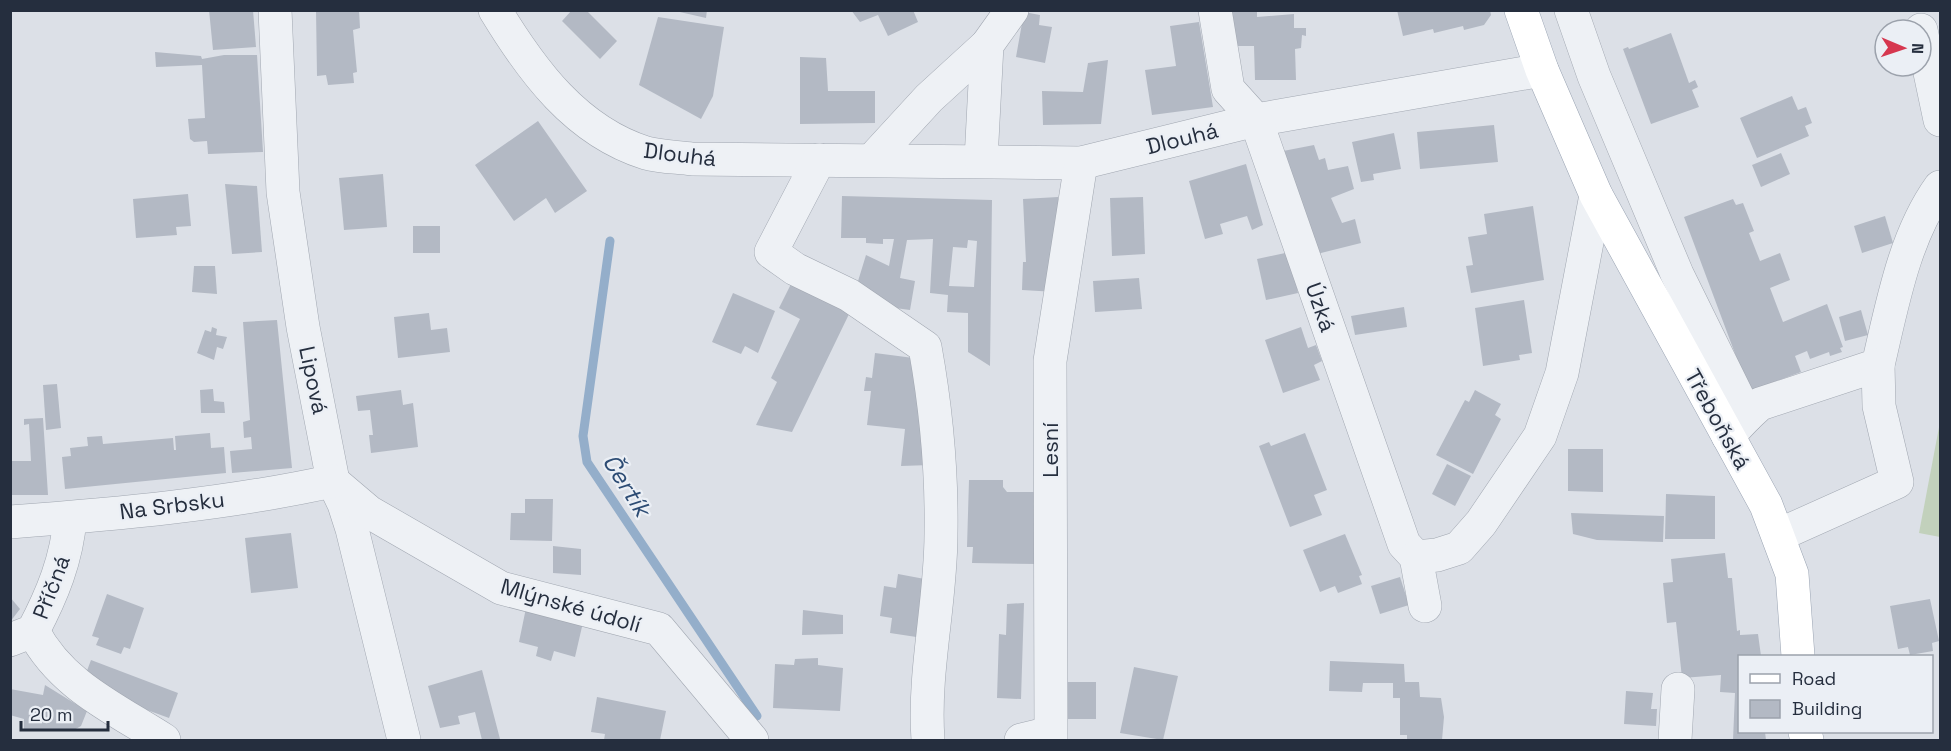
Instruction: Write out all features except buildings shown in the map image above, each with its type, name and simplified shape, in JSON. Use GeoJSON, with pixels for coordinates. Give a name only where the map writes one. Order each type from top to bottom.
{"type":"FeatureCollection","features":[{"type":"Feature","properties":{"kind":"main road","name":"Třeboňská"},"geometry":{"type":"LineString","coordinates":[[1521,10],[1542,70],[1596,195],[1738,426],[1792,574],[1798,655]]}},
{"type":"Feature","properties":{"kind":"street","name":"Lipová"},"geometry":{"type":"LineString","coordinates":[[275,10],[283,192],[303,327],[333,481],[352,529],[404,741]]}},
{"type":"Feature","properties":{"kind":"street","name":"Dlouhá"},"geometry":{"type":"LineString","coordinates":[[495,10],[538,77],[573,112],[609,139],[648,154],[692,159],[981,160],[1081,163],[1257,120],[1542,70]]}},
{"type":"Feature","properties":{"kind":"street"},"geometry":{"type":"LineString","coordinates":[[872,160],[929,98],[987,45],[1012,10]]}},
{"type":"Feature","properties":{"kind":"street","name":"Úzká"},"geometry":{"type":"LineString","coordinates":[[1215,10],[1228,89],[1257,120],[1404,544],[1416,557],[1425,606]]}},
{"type":"Feature","properties":{"kind":"street"},"geometry":{"type":"LineString","coordinates":[[1570,10],[1594,76],[1738,426],[1760,404],[1878,365]]}},
{"type":"Feature","properties":{"kind":"street"},"geometry":{"type":"LineString","coordinates":[[981,160],[987,45]]}},
{"type":"Feature","properties":{"kind":"street"},"geometry":{"type":"LineString","coordinates":[[1932,78],[1941,120]]}},
{"type":"Feature","properties":{"kind":"street"},"geometry":{"type":"LineString","coordinates":[[819,160],[771,252],[795,269],[849,295],[925,346],[934,395],[942,535],[929,659],[928,741]]}},
{"type":"Feature","properties":{"kind":"street","name":"Lesní"},"geometry":{"type":"LineString","coordinates":[[1040,738],[1050,361],[1081,163]]}},
{"type":"Feature","properties":{"kind":"street"},"geometry":{"type":"LineString","coordinates":[[1779,535],[1897,482],[1879,406],[1878,365],[1896,293],[1924,210],[1941,187]]}},
{"type":"Feature","properties":{"kind":"street"},"geometry":{"type":"LineString","coordinates":[[1416,557],[1437,555],[1459,548],[1482,523],[1540,436],[1562,373],[1596,195]]}},
{"type":"Feature","properties":{"kind":"street","name":"Na Srbsku"},"geometry":{"type":"LineString","coordinates":[[10,522],[70,518],[292,490],[333,481]]}},
{"type":"Feature","properties":{"kind":"street","name":"Mlýnské údolí"},"geometry":{"type":"LineString","coordinates":[[333,481],[369,512],[501,588],[659,629],[752,741]]}},
{"type":"Feature","properties":{"kind":"street","name":"Příčná"},"geometry":{"type":"LineString","coordinates":[[22,635],[52,593],[68,541],[70,518]]}},
{"type":"Feature","properties":{"kind":"street"},"geometry":{"type":"LineString","coordinates":[[22,635],[45,654],[67,678],[164,741]]}},
{"type":"Feature","properties":{"kind":"street"},"geometry":{"type":"LineString","coordinates":[[1675,741],[1678,689]]}},
{"type":"Feature","properties":{"kind":"green space"},"geometry":{"type":"Polygon","coordinates":[[[1940,422],[1940,537],[1919,533],[1940,422]]]}},
{"type":"Feature","properties":{"kind":"waterway","name":"Čertík"},"geometry":{"type":"LineString","coordinates":[[610,241],[583,436],[587,462],[757,716]]}}]}
